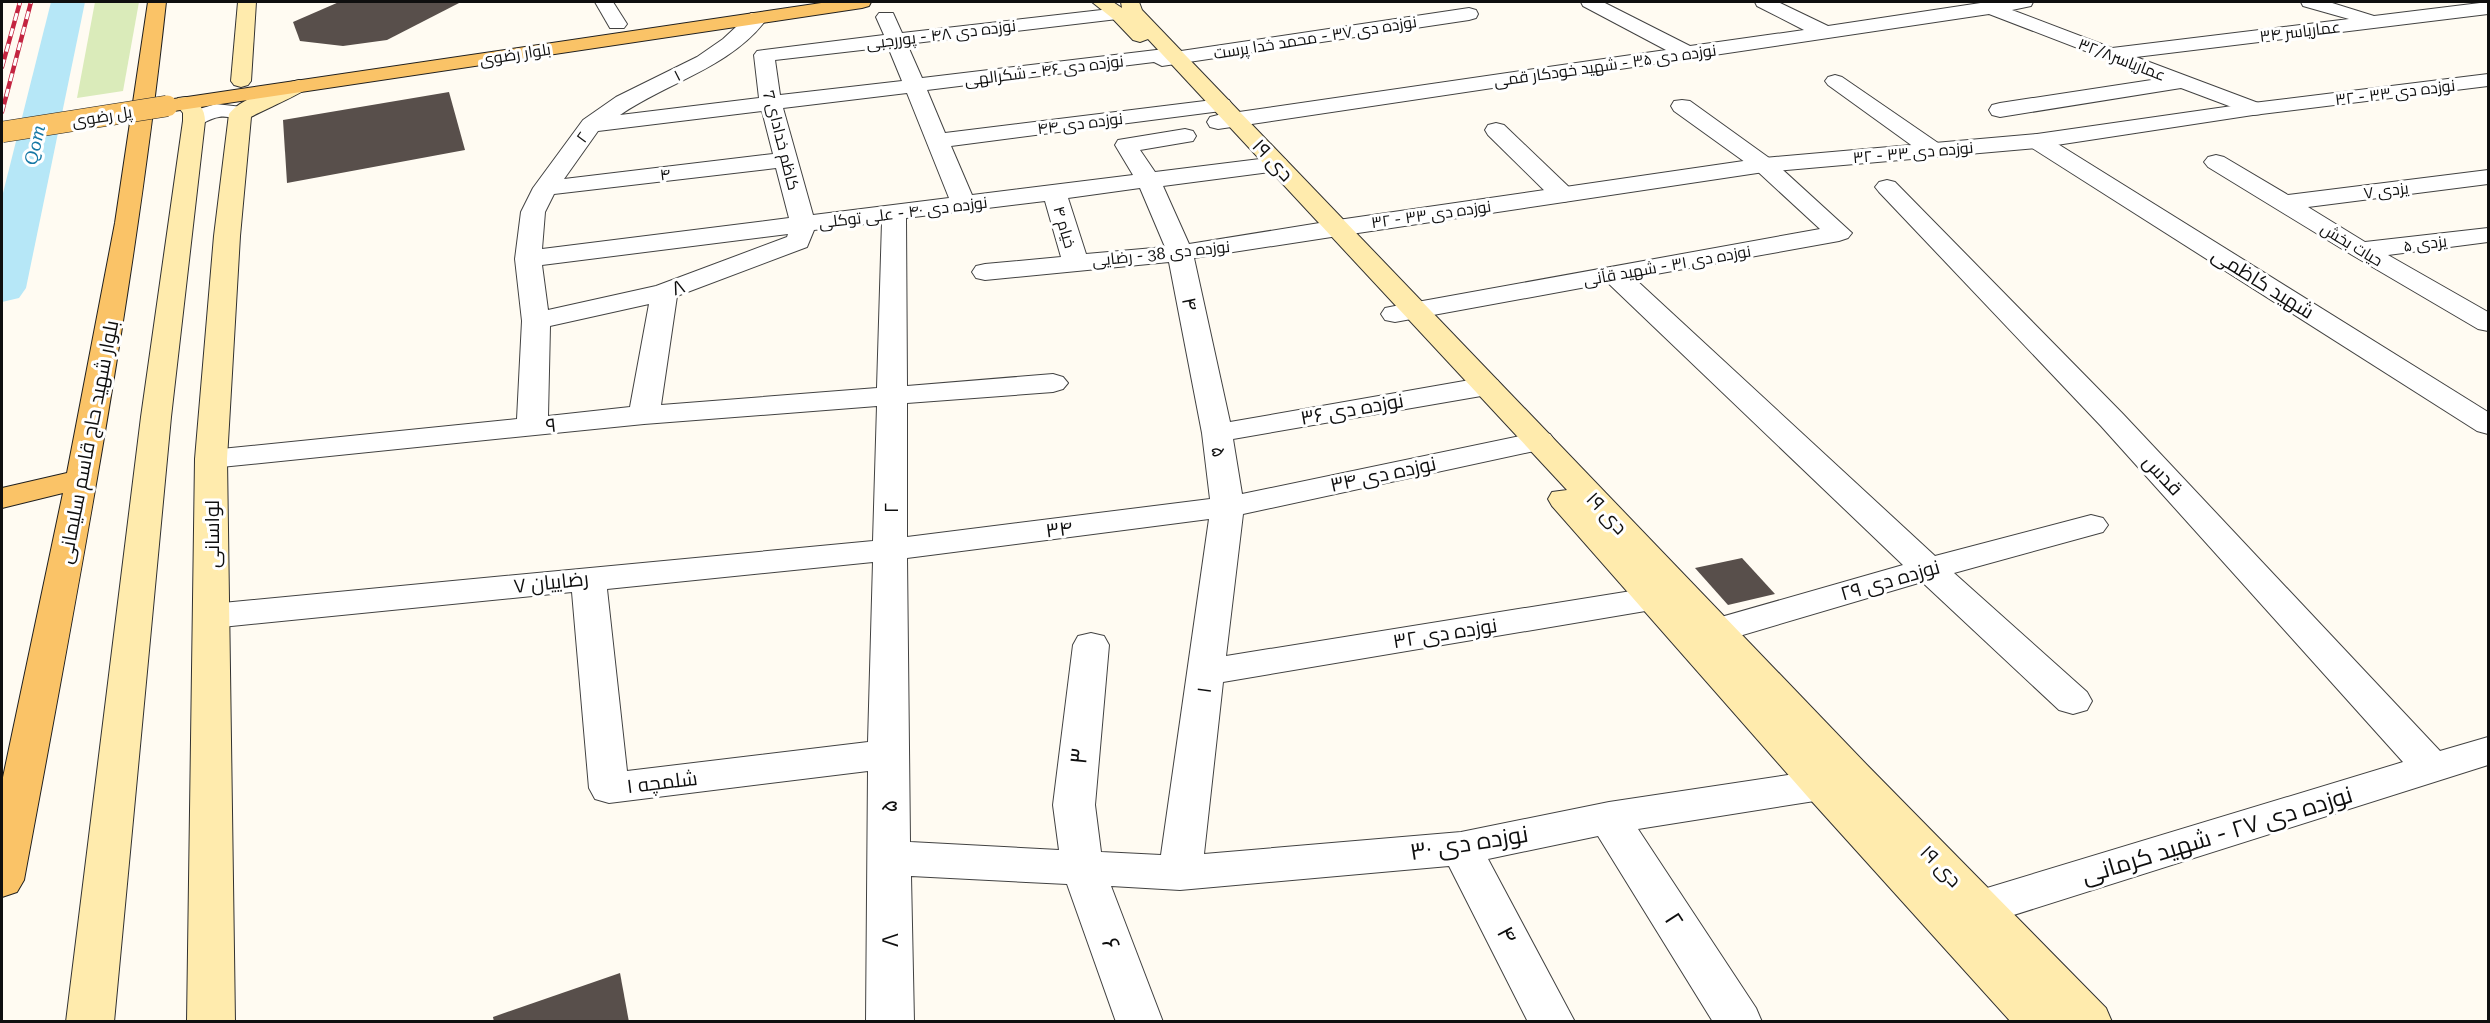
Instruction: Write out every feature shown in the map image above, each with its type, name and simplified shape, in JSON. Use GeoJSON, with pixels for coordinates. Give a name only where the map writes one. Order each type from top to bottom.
{"type":"FeatureCollection","features":[{"type":"Feature","properties":{"kind":"main road","name":"بلوار شهید حاج قاسم سلیمانی"},"geometry":{"type":"LineString","coordinates":[[2,880],[93,431],[143,124],[157,2]]}},
{"type":"Feature","properties":{"kind":"main road","name":"لواسانی"},"geometry":{"type":"LineString","coordinates":[[211,1022],[212,459],[227,236],[248,2]]}},
{"type":"Feature","properties":{"kind":"main road","name":"بلوار رضوی"},"geometry":{"type":"LineString","coordinates":[[179,106],[241,98],[617,24],[762,9],[862,2]]}},
{"type":"Feature","properties":{"kind":"main road","name":"۱۹ دی"},"geometry":{"type":"LineString","coordinates":[[1117,6],[1220,113],[1705,634],[1837,781],[1964,913],[2089,1022]]}},
{"type":"Feature","properties":{"kind":"main road","name":"بلوار رضوی"},"geometry":{"type":"LineString","coordinates":[[179,106],[762,9]]}},
{"type":"Feature","properties":{"kind":"main road"},"geometry":{"type":"LineString","coordinates":[[241,98],[269,98],[299,86]]}},
{"type":"Feature","properties":{"kind":"main road"},"geometry":{"type":"LineString","coordinates":[[90,1022],[156,417],[179,106]]}},
{"type":"Feature","properties":{"kind":"main road","name":"پل رضوی"},"geometry":{"type":"LineString","coordinates":[[2,117],[179,106]]}},
{"type":"Feature","properties":{"kind":"main road","name":"پل رضوی"},"geometry":{"type":"LineString","coordinates":[[2,132],[179,106]]}},
{"type":"Feature","properties":{"kind":"main road"},"geometry":{"type":"LineString","coordinates":[[2,498],[82,479]]}},
{"type":"Feature","properties":{"kind":"main road","name":"۱۹ دی"},"geometry":{"type":"LineString","coordinates":[[1964,913],[2041,1022]]}},
{"type":"Feature","properties":{"kind":"street"},"geometry":{"type":"LineString","coordinates":[[604,2],[617,24]]}},
{"type":"Feature","properties":{"kind":"street"},"geometry":{"type":"LineString","coordinates":[[1590,2],[1687,53]]}},
{"type":"Feature","properties":{"kind":"street"},"geometry":{"type":"LineString","coordinates":[[1764,2],[1826,33]]}},
{"type":"Feature","properties":{"kind":"street"},"geometry":{"type":"LineString","coordinates":[[1983,5],[2024,2]]}},
{"type":"Feature","properties":{"kind":"street"},"geometry":{"type":"LineString","coordinates":[[2310,2],[2377,22]]}},
{"type":"Feature","properties":{"kind":"street","name":"نوزده دی ۳۵ - شهید خودکار قمی"},"geometry":{"type":"LineString","coordinates":[[1220,113],[1687,53],[1826,33],[1983,5]]}},
{"type":"Feature","properties":{"kind":"street","name":"عماریاسر۳۲/۸"},"geometry":{"type":"LineString","coordinates":[[1983,5],[2253,109]]}},
{"type":"Feature","properties":{"kind":"street","name":"نوزده دی ۴۸ - پوررجبی"},"geometry":{"type":"LineString","coordinates":[[764,55],[895,39],[1117,6]]}},
{"type":"Feature","properties":{"kind":"street","name":"عماریاسر ۳۴"},"geometry":{"type":"LineString","coordinates":[[2111,54],[2488,8]]}},
{"type":"Feature","properties":{"kind":"street","name":"۱"},"geometry":{"type":"LineString","coordinates":[[591,125],[624,102],[704,61],[730,44],[762,9]]}},
{"type":"Feature","properties":{"kind":"street","name":"نوزده دی ۳۷ - محمد خدا پرست"},"geometry":{"type":"LineString","coordinates":[[1167,57],[1469,14]]}},
{"type":"Feature","properties":{"kind":"street"},"geometry":{"type":"LineString","coordinates":[[886,17],[964,205]]}},
{"type":"Feature","properties":{"kind":"street","name":"7 کاظم خدادای"},"geometry":{"type":"LineString","coordinates":[[764,55],[771,105],[784,160],[804,225]]}},
{"type":"Feature","properties":{"kind":"street","name":"نوزده دی ۴۶ - شکرالهی"},"geometry":{"type":"LineString","coordinates":[[915,86],[1167,57]]}},
{"type":"Feature","properties":{"kind":"street","name":"۳۲ - نوزده دی ۳۳"},"geometry":{"type":"LineString","coordinates":[[1329,230],[1764,165],[2037,141],[2253,109],[2488,80]]}},
{"type":"Feature","properties":{"kind":"street"},"geometry":{"type":"LineString","coordinates":[[1835,81],[1933,150]]}},
{"type":"Feature","properties":{"kind":"street"},"geometry":{"type":"LineString","coordinates":[[2000,110],[2183,82]]}},
{"type":"Feature","properties":{"kind":"street","name":"۲"},"geometry":{"type":"LineString","coordinates":[[532,427],[536,321],[528,259],[533,212],[545,188],[591,125],[915,86]]}},
{"type":"Feature","properties":{"kind":"street"},"geometry":{"type":"LineString","coordinates":[[179,106],[200,117],[217,111],[235,111],[241,98]]}},
{"type":"Feature","properties":{"kind":"street"},"geometry":{"type":"LineString","coordinates":[[1682,106],[1764,165]]}},
{"type":"Feature","properties":{"kind":"street","name":"نوزده دی ۴۴"},"geometry":{"type":"LineString","coordinates":[[938,141],[1220,113]]}},
{"type":"Feature","properties":{"kind":"street"},"geometry":{"type":"LineString","coordinates":[[1496,130],[1563,195]]}},
{"type":"Feature","properties":{"kind":"street","name":"۴"},"geometry":{"type":"LineString","coordinates":[[1185,136],[1126,145],[1149,181],[1180,253],[1217,433]]}},
{"type":"Feature","properties":{"kind":"street","name":"شهید کاظمی"},"geometry":{"type":"LineString","coordinates":[[2037,141],[2488,425]]}},
{"type":"Feature","properties":{"kind":"street","name":"۴"},"geometry":{"type":"LineString","coordinates":[[545,188],[784,160]]}},
{"type":"Feature","properties":{"kind":"street","name":"حیات بخش"},"geometry":{"type":"LineString","coordinates":[[2216,162],[2361,250],[2488,323]]}},
{"type":"Feature","properties":{"kind":"street","name":"نوزده دی ۴۰ - علی توکلی"},"geometry":{"type":"LineString","coordinates":[[528,259],[1268,165]]}},
{"type":"Feature","properties":{"kind":"street","name":"نوزده دی ۳۱ - شهید قآنی"},"geometry":{"type":"LineString","coordinates":[[1405,312],[1839,233],[1764,165]]}},
{"type":"Feature","properties":{"kind":"street","name":"یزدی ۷"},"geometry":{"type":"LineString","coordinates":[[2284,203],[2488,177]]}},
{"type":"Feature","properties":{"kind":"street","name":"قدس"},"geometry":{"type":"LineString","coordinates":[[1887,187],[2112,420],[2432,768]]}},
{"type":"Feature","properties":{"kind":"street","name":"۴ خیام"},"geometry":{"type":"LineString","coordinates":[[1055,193],[1075,262]]}},
{"type":"Feature","properties":{"kind":"street","name":"۲"},"geometry":{"type":"LineString","coordinates":[[891,550],[890,396],[894,214]]}},
{"type":"Feature","properties":{"kind":"street","name":"۸"},"geometry":{"type":"LineString","coordinates":[[536,321],[664,292],[798,242],[804,225]]}},
{"type":"Feature","properties":{"kind":"street","name":"نوزده دی 38 - رضایی"},"geometry":{"type":"LineString","coordinates":[[985,272],[1180,253],[1329,230]]}},
{"type":"Feature","properties":{"kind":"street","name":"یزدی ۵"},"geometry":{"type":"LineString","coordinates":[[2361,250],[2488,235]]}},
{"type":"Feature","properties":{"kind":"street"},"geometry":{"type":"LineString","coordinates":[[1614,274],[1928,569],[2073,701]]}},
{"type":"Feature","properties":{"kind":"street"},"geometry":{"type":"LineString","coordinates":[[644,415],[664,292]]}},
{"type":"Feature","properties":{"kind":"street","name":"۹"},"geometry":{"type":"LineString","coordinates":[[212,459],[644,415],[1053,382]]}},
{"type":"Feature","properties":{"kind":"street","name":"نوزده دی ۳۶"},"geometry":{"type":"LineString","coordinates":[[1217,433],[1475,388]]}},
{"type":"Feature","properties":{"kind":"street","name":"۵"},"geometry":{"type":"LineString","coordinates":[[1217,433],[1227,507]]}},
{"type":"Feature","properties":{"kind":"street","name":"نوزده دی ۳۴"},"geometry":{"type":"LineString","coordinates":[[1227,507],[1527,444]]}},
{"type":"Feature","properties":{"kind":"street","name":"۱"},"geometry":{"type":"LineString","coordinates":[[1180,873],[1227,507]]}},
{"type":"Feature","properties":{"kind":"street","name":"۳۴"},"geometry":{"type":"LineString","coordinates":[[891,550],[1227,507]]}},
{"type":"Feature","properties":{"kind":"street","name":"نوزده دی ۲۹"},"geometry":{"type":"LineString","coordinates":[[1705,634],[1928,569],[2091,525]]}},
{"type":"Feature","properties":{"kind":"street"},"geometry":{"type":"LineString","coordinates":[[888,754],[891,550]]}},
{"type":"Feature","properties":{"kind":"street","name":"۷ رضاییان"},"geometry":{"type":"LineString","coordinates":[[212,616],[891,550]]}},
{"type":"Feature","properties":{"kind":"street","name":"۱ شلمچه"},"geometry":{"type":"LineString","coordinates":[[588,578],[609,788],[888,754]]}},
{"type":"Feature","properties":{"kind":"street","name":"نوزده دی ۳۲"},"geometry":{"type":"LineString","coordinates":[[1206,672],[1669,596]]}},
{"type":"Feature","properties":{"kind":"street","name":"۳"},"geometry":{"type":"LineString","coordinates":[[1082,867],[1074,805],[1091,645]]}},
{"type":"Feature","properties":{"kind":"street","name":"نوزده دی ۲۷ - شهید کرمانی"},"geometry":{"type":"LineString","coordinates":[[1964,913],[2488,751]]}},
{"type":"Feature","properties":{"kind":"street","name":"۵"},"geometry":{"type":"LineString","coordinates":[[888,754],[890,858]]}},
{"type":"Feature","properties":{"kind":"street","name":"نوزده دی ۳۰"},"geometry":{"type":"LineString","coordinates":[[890,858],[1180,873],[1461,848],[1609,818],[1837,781]]}},
{"type":"Feature","properties":{"kind":"street","name":"۲"},"geometry":{"type":"LineString","coordinates":[[1609,818],[1738,1022]]}},
{"type":"Feature","properties":{"kind":"street","name":"۴"},"geometry":{"type":"LineString","coordinates":[[1461,848],[1552,1022]]}},
{"type":"Feature","properties":{"kind":"street","name":"۸"},"geometry":{"type":"LineString","coordinates":[[890,858],[890,1022]]}},
{"type":"Feature","properties":{"kind":"street","name":"۶"},"geometry":{"type":"LineString","coordinates":[[1082,867],[1140,1022]]}},
{"type":"Feature","properties":{"kind":"green space"},"geometry":{"type":"Polygon","coordinates":[[[95,2],[139,2],[123,91],[77,98],[95,2]]]}},
{"type":"Feature","properties":{"kind":"building"},"geometry":{"type":"Polygon","coordinates":[[[339,2],[461,2],[387,40],[343,46],[300,41],[293,22],[339,2]]]}},
{"type":"Feature","properties":{"kind":"building"},"geometry":{"type":"Polygon","coordinates":[[[449,92],[465,150],[287,183],[283,120],[449,92]]]}},
{"type":"Feature","properties":{"kind":"building"},"geometry":{"type":"Polygon","coordinates":[[[1742,558],[1775,594],[1728,605],[1695,568],[1742,558]]]}},
{"type":"Feature","properties":{"kind":"building"},"geometry":{"type":"Polygon","coordinates":[[[620,973],[629,1022],[494,1022],[493,1017],[620,973]]]}},
{"type":"Feature","properties":{"kind":"waterway","name":"Qom"},"geometry":{"type":"LineString","coordinates":[[2,288],[68,2]]}},
{"type":"Feature","properties":{"kind":"railway"},"geometry":{"type":"LineString","coordinates":[[2,67],[20,2]]}},
{"type":"Feature","properties":{"kind":"railway"},"geometry":{"type":"LineString","coordinates":[[2,112],[31,2]]}}]}
